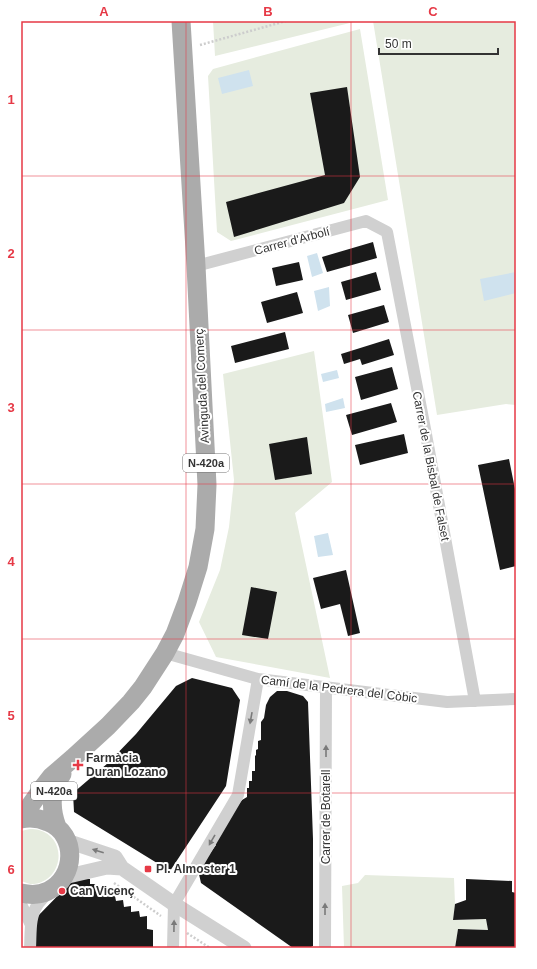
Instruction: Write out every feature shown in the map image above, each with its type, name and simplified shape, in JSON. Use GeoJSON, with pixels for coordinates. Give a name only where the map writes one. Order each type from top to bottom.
{"type":"FeatureCollection","features":[{"type":"Feature","properties":{"kind":"main road","name":"Avinguda del Comerç"},"geometry":{"type":"LineString","coordinates":[[21,816],[51,777],[108,726],[143,687],[165,653],[174,634],[195,578],[202,545],[206,512],[207,485],[196,266],[181,21]]}},
{"type":"Feature","properties":{"kind":"main road","name":"Avinguda del Comerç"},"geometry":{"type":"LineString","coordinates":[[62,834],[52,810],[52,795],[58,781],[73,758]]}},
{"type":"Feature","properties":{"kind":"main road","name":"N-420a"},"geometry":{"type":"LineString","coordinates":[[21,820],[30,818],[41,819],[51,823],[62,834],[70,852],[70,861],[64,877],[57,886],[48,892]]}},
{"type":"Feature","properties":{"kind":"main road"},"geometry":{"type":"LineString","coordinates":[[21,893],[28,895],[48,892]]}},
{"type":"Feature","properties":{"kind":"street","name":"Carrer d'Arbolí"},"geometry":{"type":"LineString","coordinates":[[196,266],[366,221],[387,232]]}},
{"type":"Feature","properties":{"kind":"street","name":"Carrer de la Bisbal de Falset"},"geometry":{"type":"LineString","coordinates":[[387,232],[475,701]]}},
{"type":"Feature","properties":{"kind":"street","name":"Camí de la Pedrera del Còbic"},"geometry":{"type":"LineString","coordinates":[[165,653],[258,679],[447,702],[516,699]]}},
{"type":"Feature","properties":{"kind":"street"},"geometry":{"type":"LineString","coordinates":[[173,948],[174,904],[238,795],[258,679]]}},
{"type":"Feature","properties":{"kind":"street","name":"Carrer de Botarell"},"geometry":{"type":"LineString","coordinates":[[325,948],[326,687]]}},
{"type":"Feature","properties":{"kind":"street"},"geometry":{"type":"LineString","coordinates":[[62,834],[115,857],[122,868],[174,904],[244,948]]}},
{"type":"Feature","properties":{"kind":"street"},"geometry":{"type":"LineString","coordinates":[[64,877],[107,867],[122,868]]}},
{"type":"Feature","properties":{"kind":"street"},"geometry":{"type":"LineString","coordinates":[[30,948],[33,915],[37,905],[48,892]]}},
{"type":"Feature","properties":{"kind":"street"},"geometry":{"type":"LineString","coordinates":[[21,904],[31,925]]}},
{"type":"Feature","properties":{"kind":"path"},"geometry":{"type":"LineString","coordinates":[[197,46],[286,21]]}},
{"type":"Feature","properties":{"kind":"path"},"geometry":{"type":"LineString","coordinates":[[108,879],[167,920]]}},
{"type":"Feature","properties":{"kind":"path"},"geometry":{"type":"LineString","coordinates":[[189,935],[210,948]]}},
{"type":"Feature","properties":{"kind":"shaded area"},"geometry":{"type":"Polygon","coordinates":[[[213,21],[358,21],[215,56],[213,21]]]}},
{"type":"Feature","properties":{"kind":"shaded area"},"geometry":{"type":"Polygon","coordinates":[[[373,21],[516,21],[516,405],[506,404],[437,415],[373,21]]]}},
{"type":"Feature","properties":{"kind":"shaded area"},"geometry":{"type":"Polygon","coordinates":[[[360,29],[388,200],[231,241],[217,232],[208,76],[213,69],[360,29]]]}},
{"type":"Feature","properties":{"kind":"shaded area"},"geometry":{"type":"Polygon","coordinates":[[[314,351],[332,482],[295,513],[330,678],[216,657],[199,622],[220,570],[229,527],[234,480],[223,374],[314,351]]]}},
{"type":"Feature","properties":{"kind":"shaded area"},"geometry":{"type":"Polygon","coordinates":[[[30,829],[38,830],[49,835],[55,842],[58,851],[58,861],[55,870],[49,877],[41,882],[30,884],[21,881],[21,831],[30,829]]]}},
{"type":"Feature","properties":{"kind":"shaded area"},"geometry":{"type":"Polygon","coordinates":[[[365,875],[454,878],[455,904],[453,920],[486,919],[488,930],[458,929],[455,948],[344,948],[342,886],[358,883],[365,875]]]}},
{"type":"Feature","properties":{"kind":"water"},"geometry":{"type":"Polygon","coordinates":[[[249,70],[253,86],[222,94],[218,78],[249,70]]]}},
{"type":"Feature","properties":{"kind":"water"},"geometry":{"type":"Polygon","coordinates":[[[317,253],[323,273],[312,277],[307,256],[317,253]]]}},
{"type":"Feature","properties":{"kind":"water"},"geometry":{"type":"Polygon","coordinates":[[[516,272],[516,293],[484,301],[480,279],[516,272]]]}},
{"type":"Feature","properties":{"kind":"water"},"geometry":{"type":"Polygon","coordinates":[[[329,287],[330,306],[318,311],[314,291],[329,287]]]}},
{"type":"Feature","properties":{"kind":"water"},"geometry":{"type":"Polygon","coordinates":[[[337,370],[339,378],[323,382],[321,374],[337,370]]]}},
{"type":"Feature","properties":{"kind":"water"},"geometry":{"type":"Polygon","coordinates":[[[343,398],[345,408],[326,412],[325,404],[343,398]]]}},
{"type":"Feature","properties":{"kind":"water"},"geometry":{"type":"Polygon","coordinates":[[[328,533],[333,555],[318,557],[314,536],[328,533]]]}},
{"type":"Feature","properties":{"kind":"building"},"geometry":{"type":"Polygon","coordinates":[[[347,87],[360,177],[344,203],[234,237],[226,202],[325,175],[310,93],[347,87]]]}},
{"type":"Feature","properties":{"kind":"building"},"geometry":{"type":"Polygon","coordinates":[[[373,242],[377,258],[327,272],[322,257],[373,242]]]}},
{"type":"Feature","properties":{"kind":"building"},"geometry":{"type":"Polygon","coordinates":[[[299,262],[303,280],[276,286],[272,268],[299,262]]]}},
{"type":"Feature","properties":{"kind":"building"},"geometry":{"type":"Polygon","coordinates":[[[376,272],[381,290],[346,300],[341,282],[376,272]]]}},
{"type":"Feature","properties":{"kind":"building"},"geometry":{"type":"Polygon","coordinates":[[[297,292],[303,313],[267,323],[261,302],[297,292]]]}},
{"type":"Feature","properties":{"kind":"building"},"geometry":{"type":"Polygon","coordinates":[[[384,305],[389,322],[353,333],[348,315],[384,305]]]}},
{"type":"Feature","properties":{"kind":"building"},"geometry":{"type":"Polygon","coordinates":[[[285,332],[289,349],[235,363],[231,346],[285,332]]]}},
{"type":"Feature","properties":{"kind":"building"},"geometry":{"type":"Polygon","coordinates":[[[389,339],[394,355],[362,365],[360,359],[344,364],[341,354],[389,339]]]}},
{"type":"Feature","properties":{"kind":"building"},"geometry":{"type":"Polygon","coordinates":[[[392,367],[398,389],[361,400],[355,377],[392,367]]]}},
{"type":"Feature","properties":{"kind":"building"},"geometry":{"type":"Polygon","coordinates":[[[391,403],[397,422],[352,435],[346,415],[391,403]]]}},
{"type":"Feature","properties":{"kind":"building"},"geometry":{"type":"Polygon","coordinates":[[[404,434],[408,453],[360,465],[355,445],[404,434]]]}},
{"type":"Feature","properties":{"kind":"building"},"geometry":{"type":"Polygon","coordinates":[[[307,437],[312,474],[275,480],[269,444],[307,437]]]}},
{"type":"Feature","properties":{"kind":"building"},"geometry":{"type":"Polygon","coordinates":[[[509,459],[516,494],[516,566],[500,570],[478,465],[509,459]]]}},
{"type":"Feature","properties":{"kind":"building"},"geometry":{"type":"Polygon","coordinates":[[[346,570],[360,633],[348,636],[340,604],[321,609],[313,578],[346,570]]]}},
{"type":"Feature","properties":{"kind":"building"},"geometry":{"type":"Polygon","coordinates":[[[251,587],[277,592],[268,639],[242,635],[251,587]]]}},
{"type":"Feature","properties":{"kind":"building"},"geometry":{"type":"Polygon","coordinates":[[[192,678],[232,688],[240,700],[226,786],[170,871],[74,812],[73,793],[108,763],[136,734],[176,686],[192,678]]]}},
{"type":"Feature","properties":{"kind":"building"},"geometry":{"type":"Polygon","coordinates":[[[277,691],[287,691],[303,696],[308,702],[313,839],[313,946],[309,948],[293,948],[201,883],[198,870],[216,845],[214,843],[238,805],[247,797],[249,781],[252,781],[252,771],[255,771],[255,756],[256,750],[258,749],[258,741],[261,740],[261,722],[264,718],[266,705],[270,697],[277,691]]]}},
{"type":"Feature","properties":{"kind":"building"},"geometry":{"type":"Polygon","coordinates":[[[74,879],[90,879],[90,884],[98,884],[98,890],[107,890],[107,896],[115,896],[116,901],[123,900],[124,907],[131,906],[131,912],[139,911],[140,917],[147,916],[147,929],[153,930],[153,948],[36,948],[36,918],[74,879]]]}},
{"type":"Feature","properties":{"kind":"building"},"geometry":{"type":"Polygon","coordinates":[[[466,879],[512,881],[512,892],[516,893],[516,948],[455,948],[458,929],[488,930],[486,919],[453,920],[455,904],[466,900],[466,879]]]}},
{"type":"Feature","properties":{"kind":"place","name":"Farmàcia Duran Lozano"},"geometry":{"type":"Point","coordinates":[78,765]}},
{"type":"Feature","properties":{"kind":"place","name":"Pl. Almoster 1"},"geometry":{"type":"Point","coordinates":[148,869]}},
{"type":"Feature","properties":{"kind":"place","name":"Can Vicenç"},"geometry":{"type":"Point","coordinates":[62,891]}}]}
